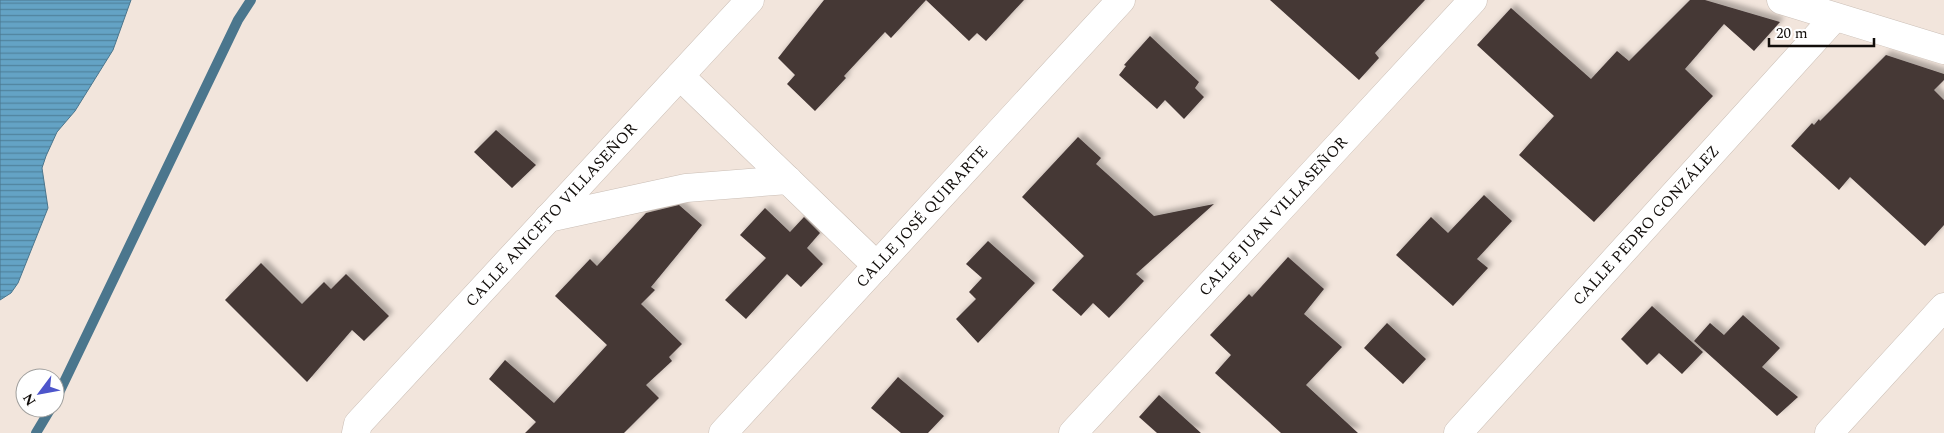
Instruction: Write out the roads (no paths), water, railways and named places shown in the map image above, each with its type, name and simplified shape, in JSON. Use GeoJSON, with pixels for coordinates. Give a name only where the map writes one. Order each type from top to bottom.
{"type":"FeatureCollection","features":[{"type":"Feature","properties":{"kind":"street","name":"CALLE ANICETO VILLASEÑOR"},"geometry":{"type":"LineString","coordinates":[[356,433],[358,424],[750,0]]}},
{"type":"Feature","properties":{"kind":"street","name":"CALLE JOSÉ QUIRARTE"},"geometry":{"type":"LineString","coordinates":[[723,433],[1122,0]]}},
{"type":"Feature","properties":{"kind":"street","name":"CALLE JUAN VILLASEÑOR"},"geometry":{"type":"LineString","coordinates":[[1073,433],[1473,0]]}},
{"type":"Feature","properties":{"kind":"street"},"geometry":{"type":"LineString","coordinates":[[1781,0],[1834,18],[1944,50]]}},
{"type":"Feature","properties":{"kind":"street","name":"CALLE PEDRO GONZÁLEZ"},"geometry":{"type":"LineString","coordinates":[[1458,433],[1834,18]]}},
{"type":"Feature","properties":{"kind":"street"},"geometry":{"type":"LineString","coordinates":[[680,76],[877,266]]}},
{"type":"Feature","properties":{"kind":"street"},"geometry":{"type":"LineString","coordinates":[[548,218],[686,188],[788,180]]}},
{"type":"Feature","properties":{"kind":"street"},"geometry":{"type":"LineString","coordinates":[[1830,433],[1944,307]]}},
{"type":"Feature","properties":{"kind":"water"},"geometry":{"type":"Polygon","coordinates":[[[0,0],[131,0],[113,50],[75,111],[57,132],[46,156],[42,168],[48,208],[18,283],[11,293],[0,300],[0,0]]]}},
{"type":"Feature","properties":{"kind":"waterway"},"geometry":{"type":"LineString","coordinates":[[65,380],[238,20],[251,0]]}},
{"type":"Feature","properties":{"kind":"waterway"},"geometry":{"type":"LineString","coordinates":[[36,433],[45,418]]}}]}
